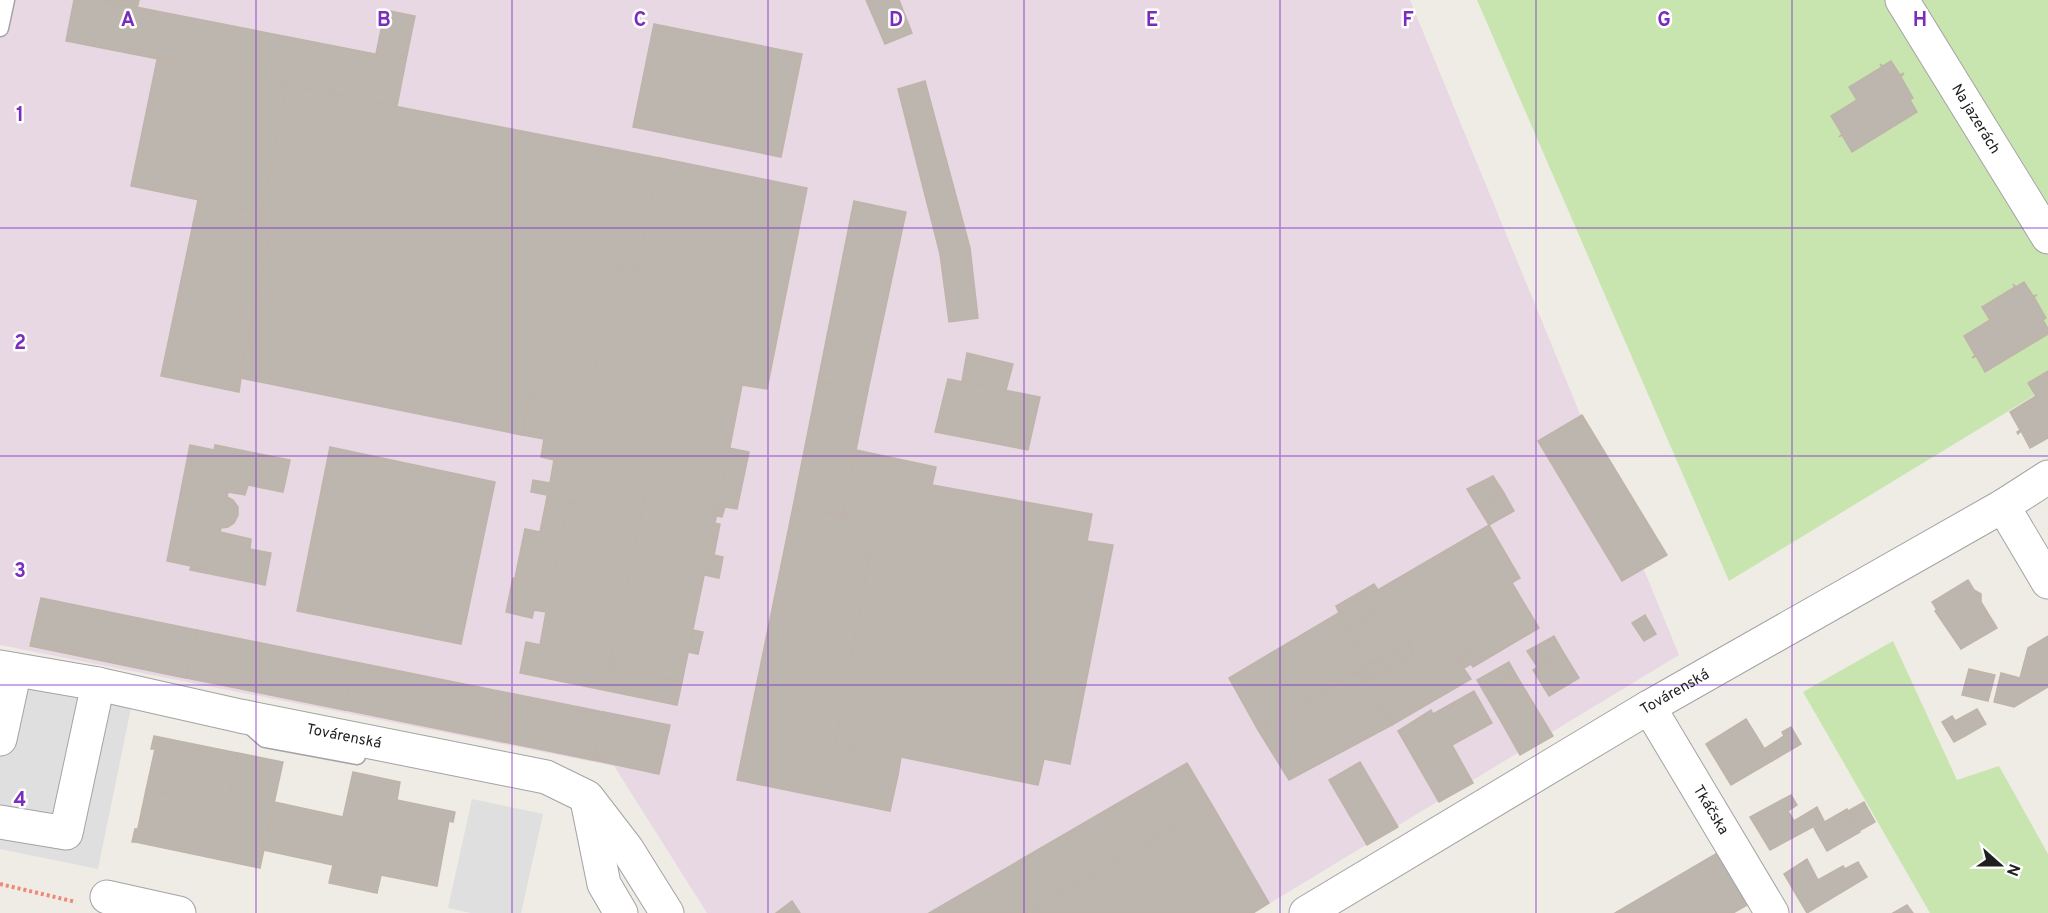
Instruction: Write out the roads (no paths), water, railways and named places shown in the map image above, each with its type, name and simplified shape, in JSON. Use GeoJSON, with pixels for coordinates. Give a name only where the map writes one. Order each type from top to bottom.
{"type":"FeatureCollection","features":[{"type":"Feature","properties":{"kind":"street","name":"Na jazerách"},"geometry":{"type":"LineString","coordinates":[[1902,0],[2048,237]]}},
{"type":"Feature","properties":{"kind":"street","name":"Továrenská"},"geometry":{"type":"LineString","coordinates":[[1306,913],[1649,707],[2003,506],[2048,477]]}},
{"type":"Feature","properties":{"kind":"street"},"geometry":{"type":"LineString","coordinates":[[2003,506],[2048,582]]}},
{"type":"Feature","properties":{"kind":"street","name":"Továrenská"},"geometry":{"type":"LineString","coordinates":[[0,739],[8,669],[98,684],[240,716],[546,777],[587,798],[627,849],[667,913]]}},
{"type":"Feature","properties":{"kind":"street"},"geometry":{"type":"LineString","coordinates":[[0,822],[66,833],[98,684]]}},
{"type":"Feature","properties":{"kind":"street","name":"Tkáčska"},"geometry":{"type":"LineString","coordinates":[[1649,707],[1772,913]]}},
{"type":"Feature","properties":{"kind":"street"},"geometry":{"type":"LineString","coordinates":[[587,798],[604,884],[621,913]]}},
{"type":"Feature","properties":{"kind":"street"},"geometry":{"type":"LineString","coordinates":[[92,900],[179,913]]}},
{"type":"Feature","properties":{"kind":"lane"},"geometry":{"type":"LineString","coordinates":[[0,27],[6,0]]}}]}
